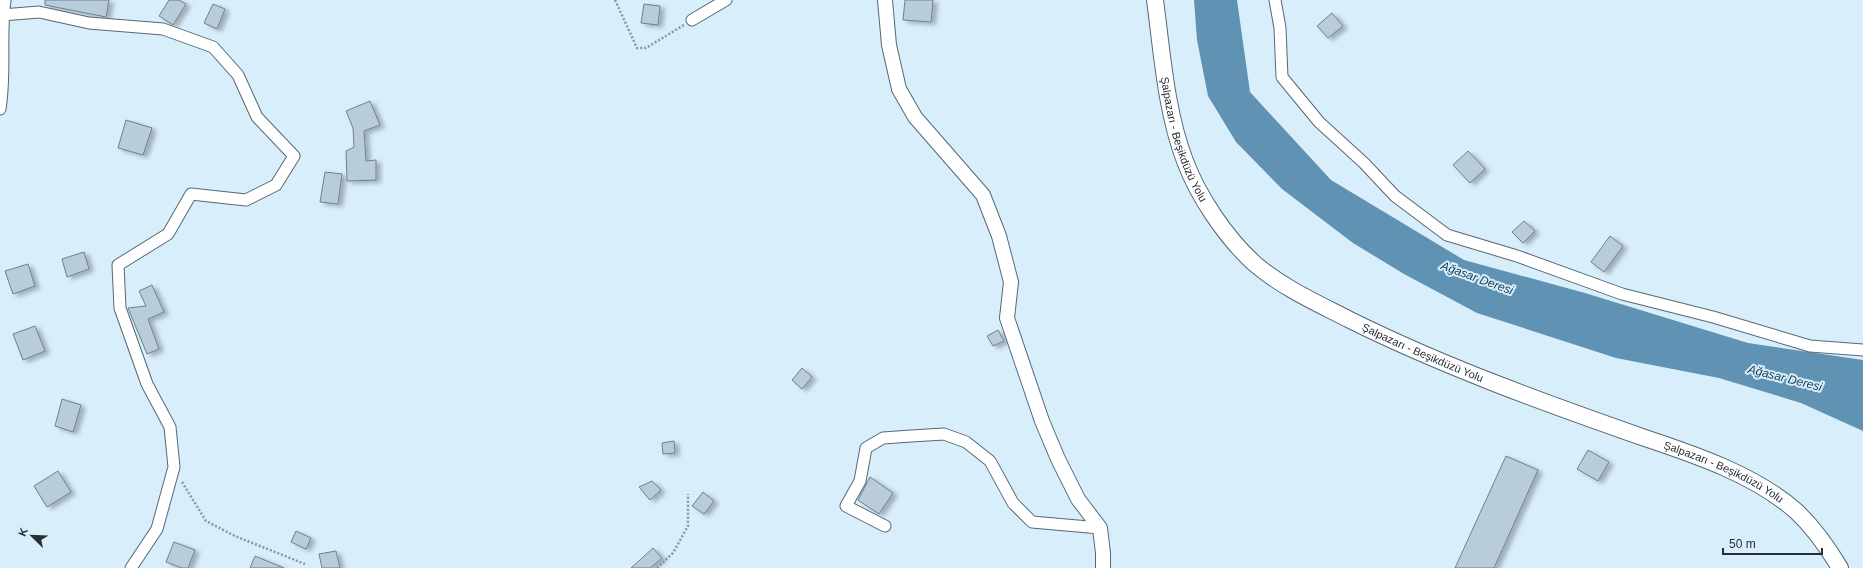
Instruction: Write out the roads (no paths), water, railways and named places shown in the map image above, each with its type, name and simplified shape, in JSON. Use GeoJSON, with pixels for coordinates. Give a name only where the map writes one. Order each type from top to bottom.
{"type":"FeatureCollection","features":[{"type":"Feature","properties":{"kind":"main road","name":"Şalpazarı - Beşikdüzü Yolu"},"geometry":{"type":"LineString","coordinates":[[1155,0],[1169,102],[1185,160],[1201,194],[1226,233],[1254,263],[1291,291],[1367,329],[1439,361],[1689,453],[1754,482],[1796,511],[1828,548],[1840,568]]}},
{"type":"Feature","properties":{"kind":"street"},"geometry":{"type":"LineString","coordinates":[[0,109],[3,91],[2,15],[5,0]]}},
{"type":"Feature","properties":{"kind":"street"},"geometry":{"type":"LineString","coordinates":[[692,20],[726,0]]}},
{"type":"Feature","properties":{"kind":"street"},"geometry":{"type":"LineString","coordinates":[[885,0],[889,46],[899,90],[915,117],[983,195],[1000,236],[1010,282],[1007,318],[1042,421],[1058,459],[1078,499],[1100,528],[1103,568]]}},
{"type":"Feature","properties":{"kind":"street"},"geometry":{"type":"LineString","coordinates":[[1274,0],[1280,28],[1282,77],[1319,122],[1364,163],[1395,196],[1447,235],[1517,256],[1622,294],[1713,317],[1810,346],[1863,350]]}},
{"type":"Feature","properties":{"kind":"street"},"geometry":{"type":"LineString","coordinates":[[2,15],[39,12],[89,23],[163,29],[213,47],[238,75],[257,117],[294,156],[276,185],[246,200],[191,194],[168,234],[118,265],[120,308],[147,384],[170,426],[174,467],[157,529],[131,568]]}},
{"type":"Feature","properties":{"kind":"street"},"geometry":{"type":"LineString","coordinates":[[885,526],[846,506],[860,481],[866,448],[883,438],[944,434],[966,442],[990,461],[1014,503],[1032,522],[1100,528]]}},
{"type":"Feature","properties":{"kind":"water","name":"Ağasar Deresi"},"geometry":{"type":"Polygon","coordinates":[[[1194,0],[1237,0],[1250,92],[1331,180],[1464,260],[1585,293],[1748,343],[1863,360],[1863,431],[1801,403],[1719,378],[1616,358],[1477,313],[1404,274],[1353,243],[1282,189],[1236,142],[1208,96],[1197,40],[1194,0]]]}}]}
